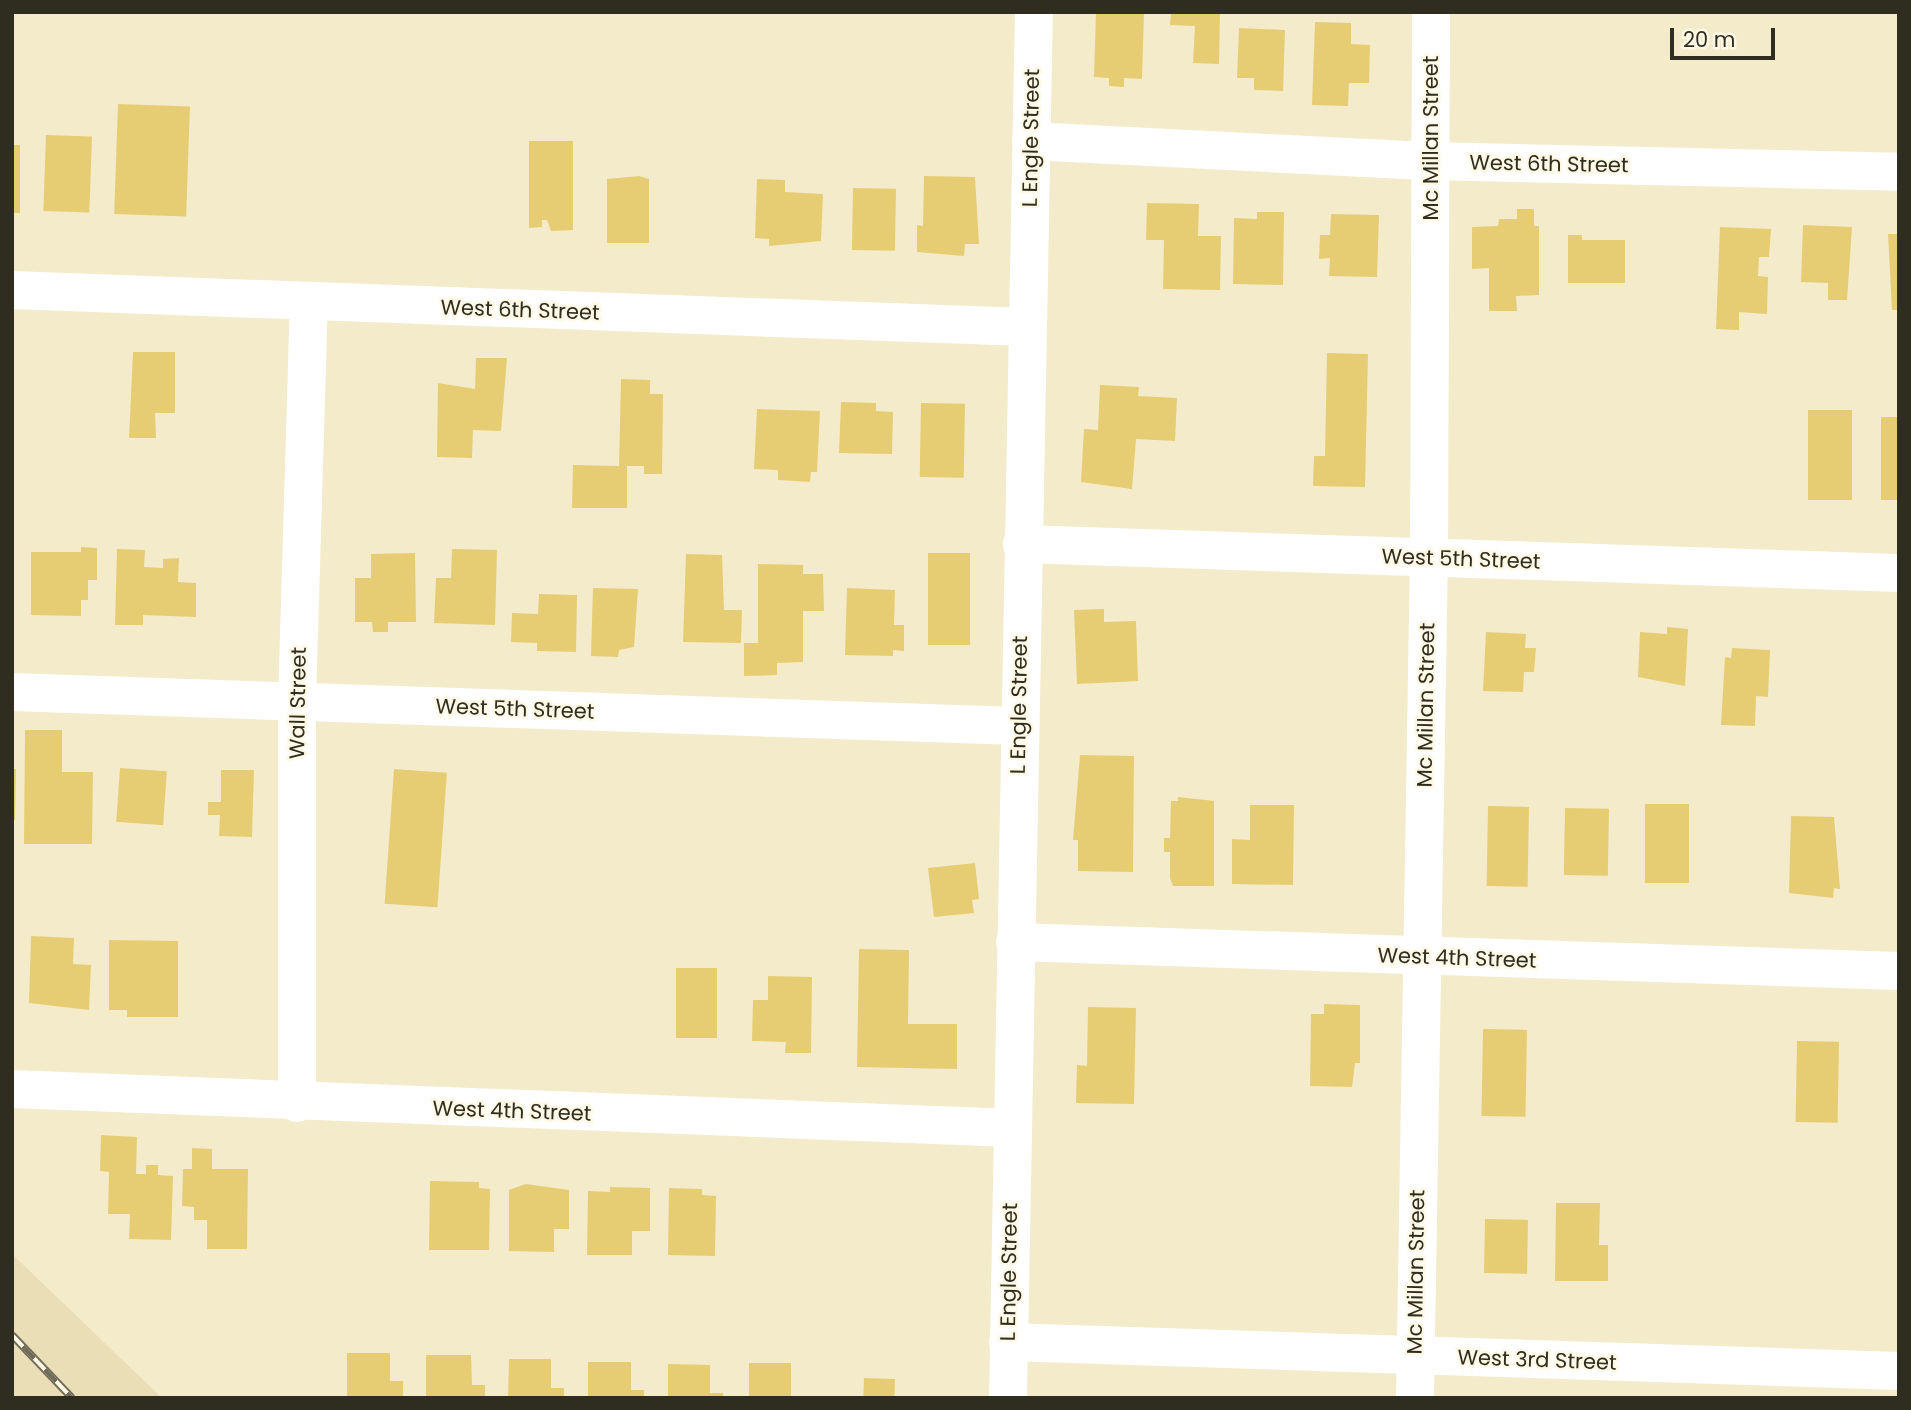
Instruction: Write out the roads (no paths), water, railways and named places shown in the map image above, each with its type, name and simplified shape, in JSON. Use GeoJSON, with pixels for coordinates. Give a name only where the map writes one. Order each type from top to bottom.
{"type":"FeatureCollection","features":[{"type":"Feature","properties":{"kind":"street","name":"L Engle Street"},"geometry":{"type":"LineString","coordinates":[[1008,1398],[1018,726],[1034,12]]}},
{"type":"Feature","properties":{"kind":"street","name":"Mc Millan Street"},"geometry":{"type":"LineString","coordinates":[[1415,1398],[1429,558],[1432,12]]}},
{"type":"Feature","properties":{"kind":"street","name":"West 6th Street"},"geometry":{"type":"LineString","coordinates":[[1031,141],[1430,161],[1899,172]]}},
{"type":"Feature","properties":{"kind":"street","name":"West 6th Street"},"geometry":{"type":"LineString","coordinates":[[12,290],[309,303],[1027,327]]}},
{"type":"Feature","properties":{"kind":"street","name":"Wall Street"},"geometry":{"type":"LineString","coordinates":[[297,1103],[297,702],[309,303]]}},
{"type":"Feature","properties":{"kind":"street","name":"West 5th Street"},"geometry":{"type":"LineString","coordinates":[[1022,544],[1899,573]]}},
{"type":"Feature","properties":{"kind":"street","name":"West 5th Street"},"geometry":{"type":"LineString","coordinates":[[12,692],[1018,726]]}},
{"type":"Feature","properties":{"kind":"street","name":"West 4th Street"},"geometry":{"type":"LineString","coordinates":[[1015,942],[1899,971]]}},
{"type":"Feature","properties":{"kind":"street","name":"West 4th Street"},"geometry":{"type":"LineString","coordinates":[[12,1089],[297,1103],[1012,1128]]}},
{"type":"Feature","properties":{"kind":"street","name":"West 3rd Street"},"geometry":{"type":"LineString","coordinates":[[1008,1342],[1899,1371]]}},
{"type":"Feature","properties":{"kind":"railway"},"geometry":{"type":"LineString","coordinates":[[12,1335],[72,1398]]}}]}
